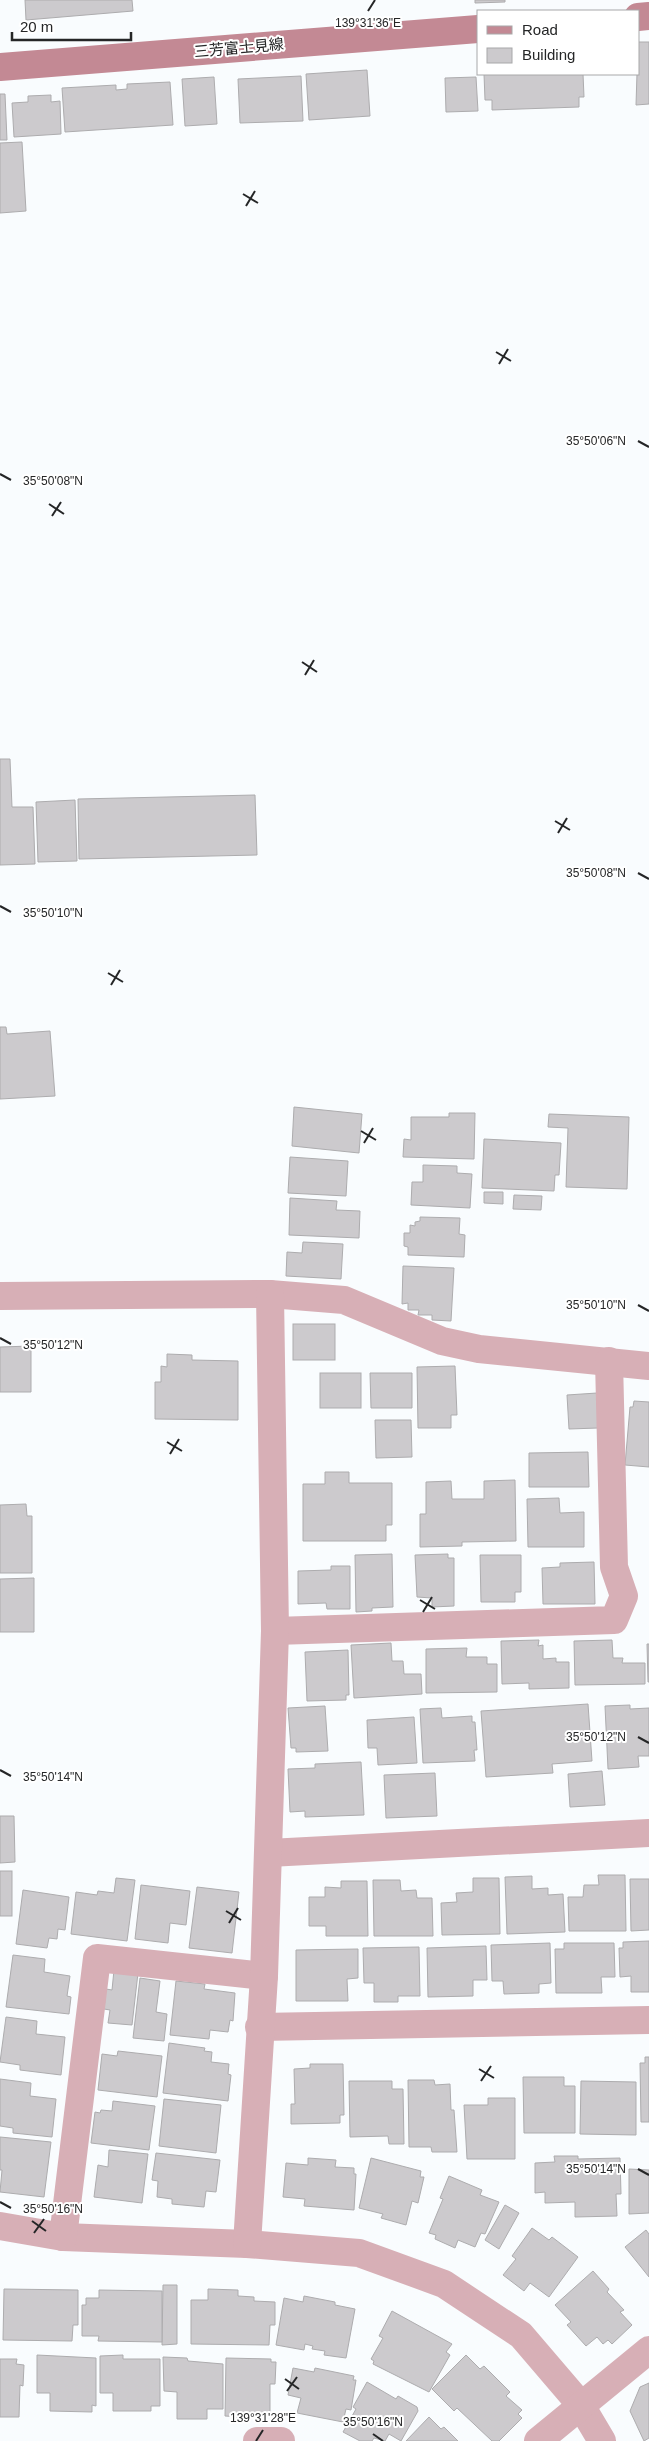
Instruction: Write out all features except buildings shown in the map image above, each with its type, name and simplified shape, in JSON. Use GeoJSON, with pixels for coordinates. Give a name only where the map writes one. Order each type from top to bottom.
{"type":"FeatureCollection","features":[{"type":"Feature","properties":{"kind":"main road","name":"三芳富士見線"},"geometry":{"type":"LineString","coordinates":[[0,67],[477,29]]}},
{"type":"Feature","properties":{"kind":"street"},"geometry":{"type":"LineString","coordinates":[[0,1296],[270,1294],[344,1300],[442,1341],[479,1349],[649,1366]]}},
{"type":"Feature","properties":{"kind":"street"},"geometry":{"type":"LineString","coordinates":[[247,2244],[259,2027],[264,1976],[275,1631],[270,1294]]}},
{"type":"Feature","properties":{"kind":"street"},"geometry":{"type":"LineString","coordinates":[[275,1631],[614,1620],[624,1596],[614,1568],[609,1362]]}},
{"type":"Feature","properties":{"kind":"street"},"geometry":{"type":"LineString","coordinates":[[269,1852],[649,1833]]}},
{"type":"Feature","properties":{"kind":"street"},"geometry":{"type":"LineString","coordinates":[[63,2237],[97,1958],[264,1976]]}},
{"type":"Feature","properties":{"kind":"street"},"geometry":{"type":"LineString","coordinates":[[259,2027],[649,2020]]}},
{"type":"Feature","properties":{"kind":"street"},"geometry":{"type":"LineString","coordinates":[[0,2226],[63,2237],[247,2244],[359,2253],[444,2284],[521,2335],[580,2404],[602,2441]]}},
{"type":"Feature","properties":{"kind":"street"},"geometry":{"type":"LineString","coordinates":[[538,2441],[580,2404],[649,2350]]}},
{"type":"Feature","properties":{"kind":"street"},"geometry":{"type":"LineString","coordinates":[[257,2441],[281,2441]]}}]}
